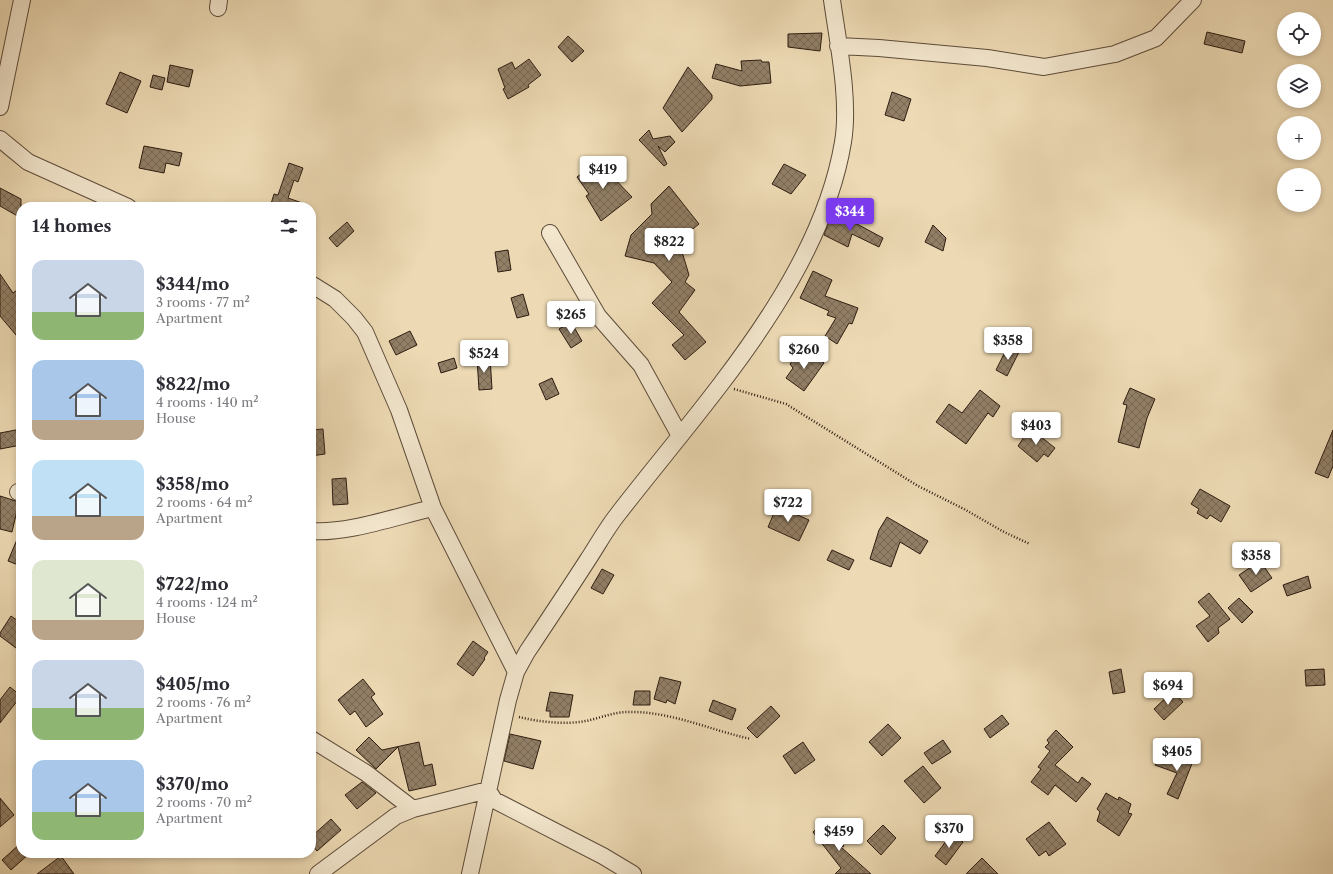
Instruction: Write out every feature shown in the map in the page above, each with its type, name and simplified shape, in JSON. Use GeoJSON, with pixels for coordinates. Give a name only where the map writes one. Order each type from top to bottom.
{"type":"FeatureCollection","features":[{"type":"Feature","properties":{"kind":"street"},"geometry":{"type":"LineString","coordinates":[[0,107],[22,0]]}},
{"type":"Feature","properties":{"kind":"street"},"geometry":{"type":"LineString","coordinates":[[470,874],[505,714],[516,672],[527,652],[616,516],[680,436],[743,353],[793,277],[815,233],[834,184],[844,140],[845,101],[832,0]]}},
{"type":"Feature","properties":{"kind":"street"},"geometry":{"type":"LineString","coordinates":[[838,46],[879,48],[987,58],[1044,67],[1115,54],[1156,38],[1193,0]]}},
{"type":"Feature","properties":{"kind":"street"},"geometry":{"type":"LineString","coordinates":[[0,139],[28,162],[117,202]]}},
{"type":"Feature","properties":{"kind":"street"},"geometry":{"type":"LineString","coordinates":[[550,233],[598,316],[641,365],[680,436]]}},
{"type":"Feature","properties":{"kind":"street"},"geometry":{"type":"LineString","coordinates":[[316,287],[335,299],[354,318],[365,332],[399,410],[432,508],[516,672]]}},
{"type":"Feature","properties":{"kind":"street"},"geometry":{"type":"LineString","coordinates":[[316,531],[321,532],[345,529],[432,508]]}},
{"type":"Feature","properties":{"kind":"street"},"geometry":{"type":"LineString","coordinates":[[316,742],[366,773],[413,809]]}},
{"type":"Feature","properties":{"kind":"street"},"geometry":{"type":"LineString","coordinates":[[318,874],[396,816],[413,809],[488,790]]}},
{"type":"Feature","properties":{"kind":"street"},"geometry":{"type":"LineString","coordinates":[[488,790],[494,800],[603,856],[633,874]]}},
{"type":"Feature","properties":{"kind":"path"},"geometry":{"type":"LineString","coordinates":[[720,383],[741,392],[764,396],[786,404],[918,486],[964,509],[1004,532],[1030,544]]}},
{"type":"Feature","properties":{"kind":"path"},"geometry":{"type":"LineString","coordinates":[[505,714],[531,720],[569,723],[627,712],[669,715],[696,725],[751,739]]}},
{"type":"Feature","properties":{"kind":"building"},"geometry":{"type":"Polygon","coordinates":[[[1207,32],[1245,41],[1242,53],[1204,44],[1207,32]]]}},
{"type":"Feature","properties":{"kind":"building"},"geometry":{"type":"Polygon","coordinates":[[[822,33],[820,51],[788,47],[788,34],[822,33]]]}},
{"type":"Feature","properties":{"kind":"building"},"geometry":{"type":"Polygon","coordinates":[[[568,36],[584,51],[572,62],[558,47],[568,36]]]}},
{"type":"Feature","properties":{"kind":"building"},"geometry":{"type":"Polygon","coordinates":[[[529,59],[541,75],[528,85],[529,87],[508,99],[503,89],[505,88],[498,69],[512,62],[515,69],[529,59]]]}},
{"type":"Feature","properties":{"kind":"building"},"geometry":{"type":"Polygon","coordinates":[[[761,60],[762,62],[769,62],[771,83],[740,86],[712,78],[716,64],[742,71],[741,61],[761,60]]]}},
{"type":"Feature","properties":{"kind":"building"},"geometry":{"type":"Polygon","coordinates":[[[170,65],[193,70],[189,87],[167,82],[170,65]]]}},
{"type":"Feature","properties":{"kind":"building"},"geometry":{"type":"Polygon","coordinates":[[[688,67],[712,95],[712,99],[682,132],[663,108],[688,67]]]}},
{"type":"Feature","properties":{"kind":"building"},"geometry":{"type":"Polygon","coordinates":[[[120,72],[141,81],[127,113],[106,104],[120,72]]]}},
{"type":"Feature","properties":{"kind":"building"},"geometry":{"type":"Polygon","coordinates":[[[153,75],[165,78],[162,90],[150,87],[153,75]]]}},
{"type":"Feature","properties":{"kind":"building"},"geometry":{"type":"Polygon","coordinates":[[[892,92],[911,99],[904,121],[885,115],[892,92]]]}},
{"type":"Feature","properties":{"kind":"building"},"geometry":{"type":"Polygon","coordinates":[[[649,130],[653,139],[670,136],[675,142],[665,152],[658,146],[667,164],[664,166],[639,140],[649,130]]]}},
{"type":"Feature","properties":{"kind":"building"},"geometry":{"type":"Polygon","coordinates":[[[144,146],[182,153],[179,166],[166,163],[164,173],[139,168],[144,146]]]}},
{"type":"Feature","properties":{"kind":"building"},"geometry":{"type":"Polygon","coordinates":[[[601,158],[609,169],[607,171],[632,197],[601,221],[586,196],[589,194],[577,177],[601,158]]]}},
{"type":"Feature","properties":{"kind":"building"},"geometry":{"type":"Polygon","coordinates":[[[289,163],[303,168],[298,182],[294,180],[288,198],[299,202],[272,202],[274,194],[278,195],[289,163]]]}},
{"type":"Feature","properties":{"kind":"building"},"geometry":{"type":"Polygon","coordinates":[[[784,164],[806,175],[791,194],[772,184],[784,164]]]}},
{"type":"Feature","properties":{"kind":"building"},"geometry":{"type":"Polygon","coordinates":[[[669,186],[699,224],[673,245],[683,255],[689,275],[685,282],[695,290],[679,312],[706,342],[685,360],[672,345],[684,335],[652,303],[672,282],[654,263],[625,256],[631,235],[652,214],[651,204],[669,186]]]}},
{"type":"Feature","properties":{"kind":"building"},"geometry":{"type":"Polygon","coordinates":[[[0,188],[21,199],[21,202],[16,202],[16,215],[0,206],[0,188]]]}},
{"type":"Feature","properties":{"kind":"building"},"geometry":{"type":"Polygon","coordinates":[[[831,216],[857,224],[883,238],[879,247],[852,234],[848,247],[824,235],[831,216]]]}},
{"type":"Feature","properties":{"kind":"building"},"geometry":{"type":"Polygon","coordinates":[[[347,222],[354,231],[337,247],[329,238],[347,222]]]}},
{"type":"Feature","properties":{"kind":"building"},"geometry":{"type":"Polygon","coordinates":[[[933,225],[946,238],[943,251],[925,242],[933,225]]]}},
{"type":"Feature","properties":{"kind":"building"},"geometry":{"type":"Polygon","coordinates":[[[508,250],[511,270],[498,272],[495,252],[508,250]]]}},
{"type":"Feature","properties":{"kind":"building"},"geometry":{"type":"Polygon","coordinates":[[[813,271],[832,280],[825,296],[858,308],[852,324],[849,323],[837,344],[825,336],[836,318],[827,315],[829,311],[800,298],[813,271]]]}},
{"type":"Feature","properties":{"kind":"building"},"geometry":{"type":"Polygon","coordinates":[[[0,274],[13,293],[16,291],[16,335],[0,316],[0,274]]]}},
{"type":"Feature","properties":{"kind":"building"},"geometry":{"type":"Polygon","coordinates":[[[523,294],[529,315],[517,318],[511,298],[523,294]]]}},
{"type":"Feature","properties":{"kind":"building"},"geometry":{"type":"Polygon","coordinates":[[[571,322],[582,341],[571,348],[559,329],[571,322]]]}},
{"type":"Feature","properties":{"kind":"building"},"geometry":{"type":"Polygon","coordinates":[[[410,331],[417,345],[396,355],[389,341],[410,331]]]}},
{"type":"Feature","properties":{"kind":"building"},"geometry":{"type":"Polygon","coordinates":[[[1008,346],[1019,352],[1007,376],[996,370],[1008,346]]]}},
{"type":"Feature","properties":{"kind":"building"},"geometry":{"type":"Polygon","coordinates":[[[806,350],[824,363],[804,391],[786,378],[793,368],[790,364],[799,352],[803,355],[806,350]]]}},
{"type":"Feature","properties":{"kind":"building"},"geometry":{"type":"Polygon","coordinates":[[[490,357],[492,389],[479,390],[477,358],[490,357]]]}},
{"type":"Feature","properties":{"kind":"building"},"geometry":{"type":"Polygon","coordinates":[[[454,358],[457,368],[441,373],[438,363],[454,358]]]}},
{"type":"Feature","properties":{"kind":"building"},"geometry":{"type":"Polygon","coordinates":[[[552,378],[559,394],[546,400],[539,384],[552,378]]]}},
{"type":"Feature","properties":{"kind":"building"},"geometry":{"type":"Polygon","coordinates":[[[1130,388],[1155,399],[1147,418],[1139,448],[1118,442],[1127,405],[1123,404],[1130,388]]]}},
{"type":"Feature","properties":{"kind":"building"},"geometry":{"type":"Polygon","coordinates":[[[980,390],[1000,406],[993,417],[988,413],[966,444],[936,422],[949,404],[962,413],[980,390]]]}},
{"type":"Feature","properties":{"kind":"building"},"geometry":{"type":"Polygon","coordinates":[[[1030,428],[1055,448],[1048,457],[1044,454],[1037,462],[1018,446],[1030,428]]]}},
{"type":"Feature","properties":{"kind":"building"},"geometry":{"type":"Polygon","coordinates":[[[323,429],[325,454],[316,455],[316,430],[323,429]]]}},
{"type":"Feature","properties":{"kind":"building"},"geometry":{"type":"Polygon","coordinates":[[[16,430],[16,446],[0,449],[0,433],[16,430]]]}},
{"type":"Feature","properties":{"kind":"building"},"geometry":{"type":"Polygon","coordinates":[[[1333,430],[1333,466],[1328,478],[1315,473],[1333,430]]]}},
{"type":"Feature","properties":{"kind":"building"},"geometry":{"type":"Polygon","coordinates":[[[346,478],[348,504],[333,505],[332,479],[346,478]]]}},
{"type":"Feature","properties":{"kind":"building"},"geometry":{"type":"Polygon","coordinates":[[[1200,489],[1230,506],[1221,522],[1210,515],[1207,519],[1197,513],[1199,509],[1191,504],[1200,489]]]}},
{"type":"Feature","properties":{"kind":"building"},"geometry":{"type":"Polygon","coordinates":[[[0,496],[16,501],[16,515],[12,532],[0,529],[0,496]]]}},
{"type":"Feature","properties":{"kind":"building"},"geometry":{"type":"Polygon","coordinates":[[[777,506],[809,520],[799,541],[768,527],[777,506]]]}},
{"type":"Feature","properties":{"kind":"building"},"geometry":{"type":"Polygon","coordinates":[[[887,517],[928,541],[920,554],[900,542],[891,567],[870,559],[879,530],[887,517]]]}},
{"type":"Feature","properties":{"kind":"building"},"geometry":{"type":"Polygon","coordinates":[[[16,542],[16,564],[8,561],[16,542]]]}},
{"type":"Feature","properties":{"kind":"building"},"geometry":{"type":"Polygon","coordinates":[[[832,550],[854,560],[849,570],[827,560],[832,550]]]}},
{"type":"Feature","properties":{"kind":"building"},"geometry":{"type":"Polygon","coordinates":[[[1260,561],[1272,578],[1251,592],[1239,575],[1260,561]]]}},
{"type":"Feature","properties":{"kind":"building"},"geometry":{"type":"Polygon","coordinates":[[[602,569],[614,575],[603,594],[591,588],[602,569]]]}},
{"type":"Feature","properties":{"kind":"building"},"geometry":{"type":"Polygon","coordinates":[[[1308,576],[1311,588],[1287,596],[1283,585],[1308,576]]]}},
{"type":"Feature","properties":{"kind":"building"},"geometry":{"type":"Polygon","coordinates":[[[1209,593],[1230,619],[1218,628],[1219,633],[1208,642],[1196,626],[1210,616],[1198,602],[1209,593]]]}},
{"type":"Feature","properties":{"kind":"building"},"geometry":{"type":"Polygon","coordinates":[[[1239,598],[1253,612],[1242,623],[1228,608],[1239,598]]]}},
{"type":"Feature","properties":{"kind":"building"},"geometry":{"type":"Polygon","coordinates":[[[11,616],[16,620],[16,648],[0,636],[0,633],[11,616]]]}},
{"type":"Feature","properties":{"kind":"building"},"geometry":{"type":"Polygon","coordinates":[[[473,641],[488,652],[473,676],[457,664],[473,641]]]}},
{"type":"Feature","properties":{"kind":"building"},"geometry":{"type":"Polygon","coordinates":[[[1121,669],[1125,692],[1113,694],[1109,672],[1121,669]]]}},
{"type":"Feature","properties":{"kind":"building"},"geometry":{"type":"Polygon","coordinates":[[[1324,669],[1325,685],[1306,686],[1305,670],[1324,669]]]}},
{"type":"Feature","properties":{"kind":"building"},"geometry":{"type":"Polygon","coordinates":[[[660,677],[681,682],[675,704],[667,700],[666,703],[654,699],[660,677]]]}},
{"type":"Feature","properties":{"kind":"building"},"geometry":{"type":"Polygon","coordinates":[[[363,679],[375,694],[371,697],[383,714],[366,727],[355,711],[350,715],[338,700],[363,679]]]}},
{"type":"Feature","properties":{"kind":"building"},"geometry":{"type":"Polygon","coordinates":[[[10,687],[16,692],[16,702],[0,723],[0,700],[10,687]]]}},
{"type":"Feature","properties":{"kind":"building"},"geometry":{"type":"Polygon","coordinates":[[[635,691],[650,691],[650,705],[633,705],[635,691]]]}},
{"type":"Feature","properties":{"kind":"building"},"geometry":{"type":"Polygon","coordinates":[[[1173,691],[1183,702],[1164,720],[1154,709],[1173,691]]]}},
{"type":"Feature","properties":{"kind":"building"},"geometry":{"type":"Polygon","coordinates":[[[550,692],[573,695],[569,717],[550,717],[550,711],[546,711],[550,692]]]}},
{"type":"Feature","properties":{"kind":"building"},"geometry":{"type":"Polygon","coordinates":[[[713,700],[736,709],[732,720],[709,711],[713,700]]]}},
{"type":"Feature","properties":{"kind":"building"},"geometry":{"type":"Polygon","coordinates":[[[771,706],[780,716],[757,738],[747,728],[771,706]]]}},
{"type":"Feature","properties":{"kind":"building"},"geometry":{"type":"Polygon","coordinates":[[[1002,715],[1009,724],[990,738],[984,729],[1002,715]]]}},
{"type":"Feature","properties":{"kind":"building"},"geometry":{"type":"Polygon","coordinates":[[[888,724],[901,738],[882,756],[869,742],[888,724]]]}},
{"type":"Feature","properties":{"kind":"building"},"geometry":{"type":"Polygon","coordinates":[[[1056,730],[1073,747],[1055,765],[1078,783],[1082,777],[1091,784],[1076,802],[1055,785],[1048,795],[1031,782],[1041,769],[1038,767],[1050,751],[1045,747],[1049,743],[1047,740],[1056,730]]]}},
{"type":"Feature","properties":{"kind":"building"},"geometry":{"type":"Polygon","coordinates":[[[510,734],[541,741],[533,769],[504,761],[510,734]]]}},
{"type":"Feature","properties":{"kind":"building"},"geometry":{"type":"Polygon","coordinates":[[[369,737],[382,750],[419,742],[424,766],[432,764],[436,785],[409,791],[398,747],[376,769],[356,750],[369,737]]]}},
{"type":"Feature","properties":{"kind":"building"},"geometry":{"type":"Polygon","coordinates":[[[943,740],[951,752],[932,764],[924,753],[943,740]]]}},
{"type":"Feature","properties":{"kind":"building"},"geometry":{"type":"Polygon","coordinates":[[[803,742],[815,760],[795,774],[783,756],[803,742]]]}},
{"type":"Feature","properties":{"kind":"building"},"geometry":{"type":"Polygon","coordinates":[[[1187,752],[1195,756],[1178,799],[1167,794],[1177,773],[1155,765],[1161,754],[1182,763],[1187,752]]]}},
{"type":"Feature","properties":{"kind":"building"},"geometry":{"type":"Polygon","coordinates":[[[923,766],[941,788],[924,803],[904,781],[923,766]]]}},
{"type":"Feature","properties":{"kind":"building"},"geometry":{"type":"Polygon","coordinates":[[[362,782],[376,793],[357,809],[345,795],[362,782]]]}},
{"type":"Feature","properties":{"kind":"building"},"geometry":{"type":"Polygon","coordinates":[[[1106,793],[1118,800],[1119,797],[1131,804],[1128,813],[1132,814],[1119,836],[1097,821],[1100,812],[1097,809],[1106,793]]]}},
{"type":"Feature","properties":{"kind":"building"},"geometry":{"type":"Polygon","coordinates":[[[0,798],[14,815],[0,827],[0,798]]]}},
{"type":"Feature","properties":{"kind":"building"},"geometry":{"type":"Polygon","coordinates":[[[331,819],[341,830],[317,851],[316,832],[331,819]]]}},
{"type":"Feature","properties":{"kind":"building"},"geometry":{"type":"Polygon","coordinates":[[[825,822],[844,846],[841,847],[871,874],[835,874],[841,868],[813,832],[825,822]]]}},
{"type":"Feature","properties":{"kind":"building"},"geometry":{"type":"Polygon","coordinates":[[[1049,822],[1066,844],[1049,856],[1046,851],[1039,856],[1026,839],[1049,822]]]}},
{"type":"Feature","properties":{"kind":"building"},"geometry":{"type":"Polygon","coordinates":[[[883,825],[896,838],[881,855],[867,841],[883,825]]]}},
{"type":"Feature","properties":{"kind":"building"},"geometry":{"type":"Polygon","coordinates":[[[952,833],[963,842],[946,865],[935,856],[952,833]]]}},
{"type":"Feature","properties":{"kind":"building"},"geometry":{"type":"Polygon","coordinates":[[[16,847],[16,858],[24,858],[11,870],[2,860],[16,847]]]}},
{"type":"Feature","properties":{"kind":"building"},"geometry":{"type":"Polygon","coordinates":[[[58,858],[62,858],[74,874],[37,874],[58,858]]]}},
{"type":"Feature","properties":{"kind":"building"},"geometry":{"type":"Polygon","coordinates":[[[982,858],[998,874],[966,874],[982,858]]]}}]}
